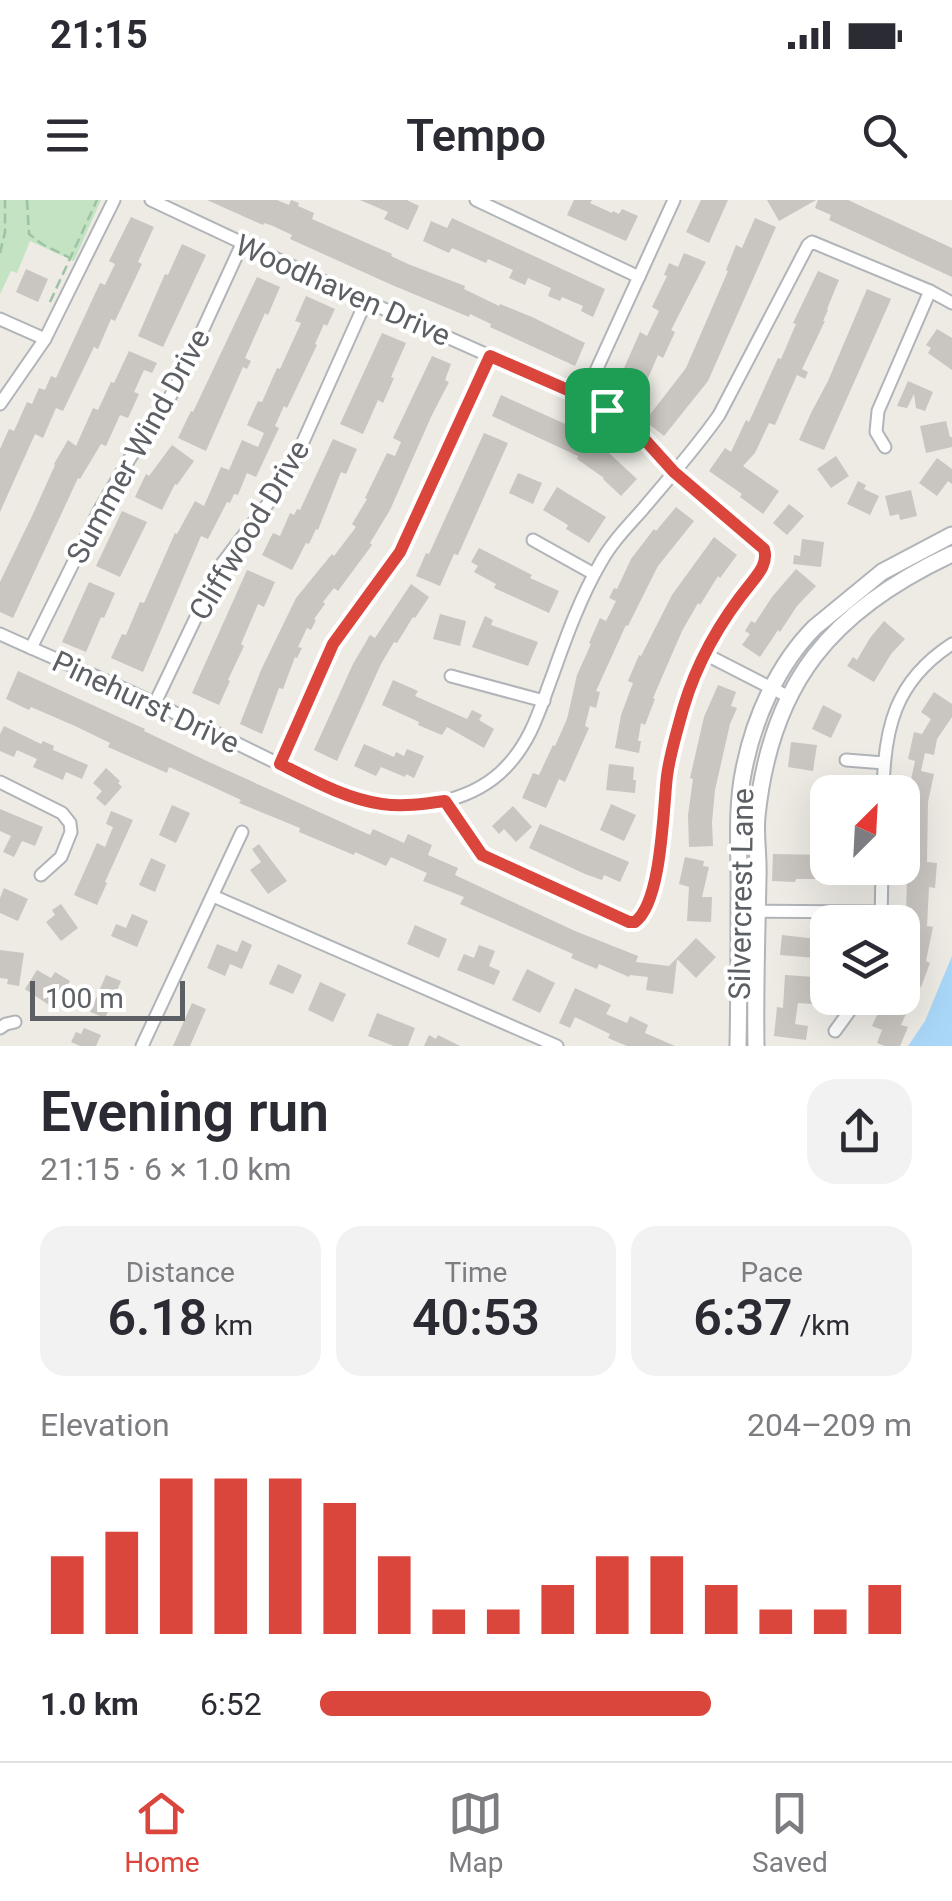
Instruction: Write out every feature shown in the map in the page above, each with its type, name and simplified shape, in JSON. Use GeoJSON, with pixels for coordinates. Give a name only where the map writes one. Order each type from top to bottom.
{"type":"FeatureCollection","features":[{"type":"Feature","properties":{"kind":"street"},"geometry":{"type":"LineString","coordinates":[[0,404],[44,339],[114,200]]}},
{"type":"Feature","properties":{"kind":"street","name":"Woodhaven Drive"},"geometry":{"type":"LineString","coordinates":[[151,200],[366,302],[584,397],[625,422],[674,472],[764,549],[766,560],[760,572],[723,619],[703,653]]}},
{"type":"Feature","properties":{"kind":"street"},"geometry":{"type":"LineString","coordinates":[[476,200],[639,277]]}},
{"type":"Feature","properties":{"kind":"street"},"geometry":{"type":"LineString","coordinates":[[584,397],[674,200]]}},
{"type":"Feature","properties":{"kind":"street","name":"Pinehurst Drive"},"geometry":{"type":"LineString","coordinates":[[0,634],[362,800],[384,805],[445,801],[487,784],[524,747],[594,574],[612,545],[719,414],[808,245],[812,242],[834,250],[930,290]]}},
{"type":"Feature","properties":{"kind":"street","name":"Summer Wind Drive"},"geometry":{"type":"LineString","coordinates":[[31,648],[99,511],[164,408],[242,244]]}},
{"type":"Feature","properties":{"kind":"street"},"geometry":{"type":"LineString","coordinates":[[885,447],[876,432],[878,411],[930,290],[952,303]]}},
{"type":"Feature","properties":{"kind":"street","name":"Cliffwood Drive"},"geometry":{"type":"LineString","coordinates":[[155,704],[222,565],[276,494],[294,462],[366,302]]}},
{"type":"Feature","properties":{"kind":"street"},"geometry":{"type":"LineString","coordinates":[[0,319],[44,339]]}},
{"type":"Feature","properties":{"kind":"street"},"geometry":{"type":"LineString","coordinates":[[280,764],[333,644],[400,552],[490,356]]}},
{"type":"Feature","properties":{"kind":"street","name":"Silvercrest Lane"},"geometry":{"type":"LineString","coordinates":[[738,1046],[740,815],[743,771],[759,714],[814,626],[882,572],[952,535]]}},
{"type":"Feature","properties":{"kind":"street"},"geometry":{"type":"LineString","coordinates":[[533,540],[594,574]]}},
{"type":"Feature","properties":{"kind":"street","name":"Silvercrest Lane"},"geometry":{"type":"LineString","coordinates":[[756,1046],[756,820],[763,769],[788,697],[808,662],[856,611],[875,596],[952,554]]}},
{"type":"Feature","properties":{"kind":"street"},"geometry":{"type":"LineString","coordinates":[[884,775],[888,730],[905,689],[932,657],[952,644]]}},
{"type":"Feature","properties":{"kind":"street"},"geometry":{"type":"LineString","coordinates":[[445,801],[477,850],[494,862],[629,922],[638,920],[646,910],[664,831],[673,743],[703,653],[788,697]]}},
{"type":"Feature","properties":{"kind":"street"},"geometry":{"type":"LineString","coordinates":[[451,676],[544,702]]}},
{"type":"Feature","properties":{"kind":"street"},"geometry":{"type":"LineString","coordinates":[[846,760],[884,764]]}},
{"type":"Feature","properties":{"kind":"street"},"geometry":{"type":"LineString","coordinates":[[0,782],[62,813],[70,823],[71,832],[61,857],[40,875]]}},
{"type":"Feature","properties":{"kind":"street"},"geometry":{"type":"LineString","coordinates":[[142,1046],[242,832]]}},
{"type":"Feature","properties":{"kind":"street"},"geometry":{"type":"LineString","coordinates":[[213,896],[558,1046]]}},
{"type":"Feature","properties":{"kind":"street"},"geometry":{"type":"LineString","coordinates":[[739,910],[810,914]]}},
{"type":"Feature","properties":{"kind":"street"},"geometry":{"type":"LineString","coordinates":[[835,1031],[846,1015]]}},
{"type":"Feature","properties":{"kind":"street"},"geometry":{"type":"LineString","coordinates":[[0,1028],[15,1022]]}},
{"type":"Feature","properties":{"kind":"path"},"geometry":{"type":"LineString","coordinates":[[0,253],[6,200]]}},
{"type":"Feature","properties":{"kind":"path"},"geometry":{"type":"LineString","coordinates":[[27,200],[29,234],[72,258]]}},
{"type":"Feature","properties":{"kind":"path"},"geometry":{"type":"LineString","coordinates":[[47,310],[97,200]]}},
{"type":"Feature","properties":{"kind":"green space"},"geometry":{"type":"Polygon","coordinates":[[[0,200],[101,200],[74,261],[30,241],[17,273],[11,271],[0,294],[0,200]]]}},
{"type":"Feature","properties":{"kind":"water"},"geometry":{"type":"Polygon","coordinates":[[[952,956],[952,1046],[908,1046],[925,1021],[952,956]]]}},
{"type":"Feature","properties":{"kind":"building"},"geometry":{"type":"Polygon","coordinates":[[[207,200],[299,203],[298,206],[314,213],[312,219],[585,343],[575,366],[470,314],[469,317],[392,285],[290,239],[292,235],[273,226],[207,200]]]}},
{"type":"Feature","properties":{"kind":"building"},"geometry":{"type":"Polygon","coordinates":[[[360,200],[407,200],[419,206],[408,230],[384,219],[388,212],[360,200]]]}},
{"type":"Feature","properties":{"kind":"building"},"geometry":{"type":"Polygon","coordinates":[[[574,200],[592,200],[590,203],[612,213],[619,214],[622,209],[638,216],[626,241],[567,215],[574,200]]]}},
{"type":"Feature","properties":{"kind":"building"},"geometry":{"type":"Polygon","coordinates":[[[701,200],[728,200],[709,243],[686,232],[701,200]]]}},
{"type":"Feature","properties":{"kind":"building"},"geometry":{"type":"Polygon","coordinates":[[[767,200],[816,200],[779,221],[767,200]]]}},
{"type":"Feature","properties":{"kind":"building"},"geometry":{"type":"Polygon","coordinates":[[[818,200],[848,200],[952,248],[952,277],[829,220],[831,215],[815,208],[818,200]]]}},
{"type":"Feature","properties":{"kind":"building"},"geometry":{"type":"Polygon","coordinates":[[[131,217],[154,227],[138,262],[142,264],[115,321],[111,319],[98,349],[94,347],[63,411],[56,408],[43,438],[35,434],[0,512],[0,449],[9,429],[14,431],[27,402],[32,404],[39,388],[45,390],[51,376],[56,378],[100,283],[105,285],[115,264],[109,261],[131,217]]]}},
{"type":"Feature","properties":{"kind":"building"},"geometry":{"type":"Polygon","coordinates":[[[452,218],[605,289],[593,317],[581,311],[583,306],[548,296],[551,288],[528,278],[525,285],[509,278],[513,270],[452,248],[449,253],[423,241],[431,221],[447,228],[452,218]]]}},
{"type":"Feature","properties":{"kind":"building"},"geometry":{"type":"Polygon","coordinates":[[[755,218],[776,227],[708,381],[664,436],[645,421],[686,368],[736,245],[742,248],[755,218]]]}},
{"type":"Feature","properties":{"kind":"building"},"geometry":{"type":"Polygon","coordinates":[[[182,244],[206,255],[163,347],[138,336],[182,244]]]}},
{"type":"Feature","properties":{"kind":"building"},"geometry":{"type":"Polygon","coordinates":[[[684,253],[706,262],[671,330],[675,332],[663,358],[658,355],[645,385],[636,381],[628,399],[613,393],[640,332],[647,336],[659,311],[652,307],[669,263],[678,267],[684,253]]]}},
{"type":"Feature","properties":{"kind":"building"},"geometry":{"type":"Polygon","coordinates":[[[26,269],[48,279],[38,302],[16,292],[26,269]]]}},
{"type":"Feature","properties":{"kind":"building"},"geometry":{"type":"Polygon","coordinates":[[[818,271],[839,280],[802,369],[808,372],[805,379],[797,375],[775,425],[769,423],[755,453],[743,466],[779,491],[763,514],[709,471],[725,448],[731,452],[746,420],[749,422],[818,271]]]}},
{"type":"Feature","properties":{"kind":"building"},"geometry":{"type":"Polygon","coordinates":[[[257,277],[280,287],[245,358],[251,361],[247,369],[243,367],[206,451],[178,438],[257,277]]]}},
{"type":"Feature","properties":{"kind":"building"},"geometry":{"type":"Polygon","coordinates":[[[867,289],[891,299],[824,450],[799,440],[867,289]]]}},
{"type":"Feature","properties":{"kind":"building"},"geometry":{"type":"Polygon","coordinates":[[[306,296],[335,309],[327,326],[324,324],[287,408],[284,406],[275,426],[279,428],[256,477],[247,473],[238,495],[227,502],[208,539],[201,536],[143,672],[111,658],[140,602],[144,603],[175,533],[195,501],[204,506],[221,467],[229,470],[242,440],[258,447],[264,433],[247,425],[277,368],[280,369],[301,323],[295,321],[306,296]]]}},
{"type":"Feature","properties":{"kind":"building"},"geometry":{"type":"Polygon","coordinates":[[[937,329],[952,338],[952,370],[928,353],[931,348],[926,345],[937,329]]]}},
{"type":"Feature","properties":{"kind":"building"},"geometry":{"type":"Polygon","coordinates":[[[382,333],[406,343],[383,403],[378,400],[363,434],[340,424],[382,333]]]}},
{"type":"Feature","properties":{"kind":"building"},"geometry":{"type":"Polygon","coordinates":[[[129,351],[157,363],[152,373],[144,370],[128,418],[120,415],[106,446],[101,444],[78,478],[13,618],[0,612],[0,582],[54,464],[68,440],[76,446],[93,408],[98,410],[129,351]]]}},
{"type":"Feature","properties":{"kind":"building"},"geometry":{"type":"Polygon","coordinates":[[[432,356],[451,364],[445,380],[449,382],[372,545],[338,591],[334,588],[323,602],[311,630],[307,628],[298,647],[302,648],[283,689],[279,688],[262,734],[240,724],[296,598],[356,527],[352,524],[387,453],[395,456],[401,442],[393,438],[432,356]]]}},
{"type":"Feature","properties":{"kind":"building"},"geometry":{"type":"Polygon","coordinates":[[[908,381],[933,392],[925,411],[916,408],[914,394],[907,408],[897,406],[908,381]]]}},
{"type":"Feature","properties":{"kind":"building"},"geometry":{"type":"Polygon","coordinates":[[[501,395],[583,432],[637,479],[621,496],[578,456],[492,416],[501,395]]]}},
{"type":"Feature","properties":{"kind":"building"},"geometry":{"type":"Polygon","coordinates":[[[946,421],[952,447],[926,453],[920,426],[946,421]]]}},
{"type":"Feature","properties":{"kind":"building"},"geometry":{"type":"Polygon","coordinates":[[[484,433],[508,443],[440,586],[416,576],[484,433]]]}},
{"type":"Feature","properties":{"kind":"building"},"geometry":{"type":"Polygon","coordinates":[[[333,439],[357,449],[346,474],[341,472],[318,530],[292,570],[262,555],[273,533],[280,536],[290,513],[294,515],[300,510],[333,439]]]}},
{"type":"Feature","properties":{"kind":"building"},"geometry":{"type":"Polygon","coordinates":[[[172,445],[194,461],[175,484],[162,510],[135,497],[146,474],[149,476],[172,445]]]}},
{"type":"Feature","properties":{"kind":"building"},"geometry":{"type":"Polygon","coordinates":[[[836,456],[849,476],[831,488],[817,469],[836,456]]]}},
{"type":"Feature","properties":{"kind":"building"},"geometry":{"type":"Polygon","coordinates":[[[937,458],[952,469],[952,484],[948,481],[937,496],[919,483],[937,458]]]}},
{"type":"Feature","properties":{"kind":"building"},"geometry":{"type":"Polygon","coordinates":[[[518,473],[542,483],[533,504],[509,493],[518,473]]]}},
{"type":"Feature","properties":{"kind":"building"},"geometry":{"type":"Polygon","coordinates":[[[858,481],[866,485],[864,489],[879,496],[870,515],[847,504],[858,481]]]}},
{"type":"Feature","properties":{"kind":"building"},"geometry":{"type":"Polygon","coordinates":[[[557,487],[606,517],[589,543],[543,510],[557,487]]]}},
{"type":"Feature","properties":{"kind":"building"},"geometry":{"type":"Polygon","coordinates":[[[911,490],[917,516],[900,520],[899,514],[890,516],[885,496],[911,490]]]}},
{"type":"Feature","properties":{"kind":"building"},"geometry":{"type":"Polygon","coordinates":[[[789,504],[804,516],[787,535],[773,523],[789,504]]]}},
{"type":"Feature","properties":{"kind":"building"},"geometry":{"type":"Polygon","coordinates":[[[676,507],[694,521],[658,566],[626,625],[596,691],[600,692],[596,708],[590,706],[585,726],[589,728],[565,782],[559,779],[546,808],[522,798],[533,773],[539,775],[567,719],[589,643],[600,618],[606,621],[616,601],[609,598],[614,588],[617,589],[631,559],[676,507]]]}},
{"type":"Feature","properties":{"kind":"building"},"geometry":{"type":"Polygon","coordinates":[[[122,511],[147,522],[120,577],[96,566],[122,511]]]}},
{"type":"Feature","properties":{"kind":"building"},"geometry":{"type":"Polygon","coordinates":[[[714,537],[737,555],[698,603],[682,631],[645,725],[641,723],[639,753],[615,748],[621,715],[633,683],[628,681],[639,655],[672,595],[714,537]]]}},
{"type":"Feature","properties":{"kind":"building"},"geometry":{"type":"Polygon","coordinates":[[[802,539],[824,542],[821,567],[793,564],[794,555],[800,556],[802,539]]]}},
{"type":"Feature","properties":{"kind":"building"},"geometry":{"type":"Polygon","coordinates":[[[479,548],[559,591],[549,613],[494,588],[496,584],[474,572],[478,566],[471,562],[479,548]]]}},
{"type":"Feature","properties":{"kind":"building"},"geometry":{"type":"Polygon","coordinates":[[[796,569],[816,586],[760,657],[742,645],[750,634],[745,631],[796,569]]]}},
{"type":"Feature","properties":{"kind":"building"},"geometry":{"type":"Polygon","coordinates":[[[247,570],[275,582],[264,607],[258,604],[219,705],[192,693],[247,570]]]}},
{"type":"Feature","properties":{"kind":"building"},"geometry":{"type":"Polygon","coordinates":[[[89,582],[115,593],[86,652],[62,642],[89,582]]]}},
{"type":"Feature","properties":{"kind":"building"},"geometry":{"type":"Polygon","coordinates":[[[411,584],[429,597],[381,664],[337,761],[314,750],[353,664],[370,635],[375,638],[411,584]]]}},
{"type":"Feature","properties":{"kind":"building"},"geometry":{"type":"Polygon","coordinates":[[[440,614],[466,621],[460,646],[433,639],[440,614]]]}},
{"type":"Feature","properties":{"kind":"building"},"geometry":{"type":"Polygon","coordinates":[[[485,616],[493,620],[491,625],[538,642],[528,666],[472,647],[485,616]]]}},
{"type":"Feature","properties":{"kind":"building"},"geometry":{"type":"Polygon","coordinates":[[[884,621],[905,639],[874,682],[847,666],[853,657],[857,660],[884,621]]]}},
{"type":"Feature","properties":{"kind":"building"},"geometry":{"type":"Polygon","coordinates":[[[18,671],[370,835],[373,829],[404,843],[408,834],[432,845],[428,855],[458,868],[455,875],[638,956],[636,962],[669,966],[696,938],[716,957],[696,978],[677,959],[673,994],[646,990],[648,977],[629,977],[599,964],[597,969],[571,958],[573,954],[460,904],[464,897],[423,881],[427,873],[391,857],[386,866],[355,852],[354,855],[169,767],[167,773],[108,747],[110,743],[75,726],[6,699],[18,671]]]}},
{"type":"Feature","properties":{"kind":"building"},"geometry":{"type":"Polygon","coordinates":[[[393,680],[418,691],[415,696],[467,719],[472,710],[482,715],[479,720],[494,729],[484,748],[447,727],[442,735],[382,705],[393,680]]]}},
{"type":"Feature","properties":{"kind":"building"},"geometry":{"type":"Polygon","coordinates":[[[718,685],[736,692],[731,706],[737,708],[715,790],[713,846],[689,847],[693,779],[690,778],[704,717],[718,685]]]}},
{"type":"Feature","properties":{"kind":"building"},"geometry":{"type":"Polygon","coordinates":[[[934,692],[952,704],[952,717],[937,739],[934,755],[925,753],[921,771],[934,774],[928,802],[927,862],[937,863],[935,888],[929,887],[927,926],[933,927],[926,961],[930,963],[921,987],[920,905],[906,905],[907,885],[920,885],[920,775],[912,775],[915,761],[908,759],[914,732],[922,734],[931,719],[921,712],[934,692]]]}},
{"type":"Feature","properties":{"kind":"building"},"geometry":{"type":"Polygon","coordinates":[[[823,705],[842,715],[831,738],[812,729],[823,705]]]}},
{"type":"Feature","properties":{"kind":"building"},"geometry":{"type":"Polygon","coordinates":[[[4,726],[88,765],[82,779],[66,772],[63,780],[33,767],[37,759],[17,750],[14,757],[0,751],[4,726]]]}},
{"type":"Feature","properties":{"kind":"building"},"geometry":{"type":"Polygon","coordinates":[[[791,742],[817,745],[813,771],[788,767],[791,742]]]}},
{"type":"Feature","properties":{"kind":"building"},"geometry":{"type":"Polygon","coordinates":[[[364,744],[394,757],[396,752],[404,756],[407,749],[424,756],[414,778],[381,767],[376,776],[354,766],[364,744]]]}},
{"type":"Feature","properties":{"kind":"building"},"geometry":{"type":"Polygon","coordinates":[[[609,764],[634,767],[635,793],[606,790],[609,764]]]}},
{"type":"Feature","properties":{"kind":"building"},"geometry":{"type":"Polygon","coordinates":[[[106,768],[122,787],[105,806],[96,798],[102,791],[93,783],[106,768]]]}},
{"type":"Feature","properties":{"kind":"building"},"geometry":{"type":"Polygon","coordinates":[[[611,804],[636,815],[624,841],[600,830],[611,804]]]}},
{"type":"Feature","properties":{"kind":"building"},"geometry":{"type":"Polygon","coordinates":[[[172,805],[190,813],[176,843],[159,835],[172,805]]]}},
{"type":"Feature","properties":{"kind":"building"},"geometry":{"type":"Polygon","coordinates":[[[513,806],[532,827],[516,842],[504,829],[499,834],[492,826],[513,806]]]}},
{"type":"Feature","properties":{"kind":"building"},"geometry":{"type":"Polygon","coordinates":[[[0,809],[43,827],[35,846],[22,841],[14,857],[3,852],[11,836],[0,831],[0,809]]]}},
{"type":"Feature","properties":{"kind":"building"},"geometry":{"type":"Polygon","coordinates":[[[111,811],[133,820],[97,905],[74,895],[97,843],[105,847],[113,827],[106,824],[111,811]]]}},
{"type":"Feature","properties":{"kind":"building"},"geometry":{"type":"Polygon","coordinates":[[[540,824],[629,862],[620,882],[604,875],[602,880],[585,874],[529,848],[540,824]]]}},
{"type":"Feature","properties":{"kind":"building"},"geometry":{"type":"Polygon","coordinates":[[[259,844],[287,881],[268,894],[250,870],[261,862],[252,849],[259,844]]]}},
{"type":"Feature","properties":{"kind":"building"},"geometry":{"type":"Polygon","coordinates":[[[773,854],[810,855],[810,879],[772,881],[773,854]]]}},
{"type":"Feature","properties":{"kind":"building"},"geometry":{"type":"Polygon","coordinates":[[[685,857],[704,861],[703,866],[709,867],[702,897],[712,897],[711,922],[687,921],[689,887],[679,884],[685,857]]]}},
{"type":"Feature","properties":{"kind":"building"},"geometry":{"type":"Polygon","coordinates":[[[151,858],[166,865],[155,892],[139,885],[151,858]]]}},
{"type":"Feature","properties":{"kind":"building"},"geometry":{"type":"Polygon","coordinates":[[[4,888],[28,899],[18,921],[0,913],[4,888]]]}},
{"type":"Feature","properties":{"kind":"building"},"geometry":{"type":"Polygon","coordinates":[[[61,904],[78,928],[61,941],[46,922],[55,915],[52,910],[61,904]]]}},
{"type":"Feature","properties":{"kind":"building"},"geometry":{"type":"Polygon","coordinates":[[[132,914],[148,921],[137,947],[111,936],[116,924],[126,928],[132,914]]]}},
{"type":"Feature","properties":{"kind":"building"},"geometry":{"type":"Polygon","coordinates":[[[415,925],[447,939],[439,958],[407,944],[415,925]]]}},
{"type":"Feature","properties":{"kind":"building"},"geometry":{"type":"Polygon","coordinates":[[[782,935],[810,938],[810,958],[780,955],[782,935]]]}},
{"type":"Feature","properties":{"kind":"building"},"geometry":{"type":"Polygon","coordinates":[[[242,940],[252,945],[242,969],[230,964],[225,976],[207,968],[217,944],[237,952],[242,940]]]}},
{"type":"Feature","properties":{"kind":"building"},"geometry":{"type":"Polygon","coordinates":[[[479,945],[495,951],[489,966],[500,971],[494,985],[457,970],[464,954],[474,958],[479,945]]]}},
{"type":"Feature","properties":{"kind":"building"},"geometry":{"type":"Polygon","coordinates":[[[0,950],[24,953],[19,986],[0,978],[0,950]]]}},
{"type":"Feature","properties":{"kind":"building"},"geometry":{"type":"Polygon","coordinates":[[[278,964],[302,975],[293,994],[269,984],[278,964]]]}},
{"type":"Feature","properties":{"kind":"building"},"geometry":{"type":"Polygon","coordinates":[[[527,969],[555,983],[540,1013],[512,1000],[527,969]]]}},
{"type":"Feature","properties":{"kind":"building"},"geometry":{"type":"Polygon","coordinates":[[[37,970],[51,978],[55,972],[70,981],[49,1005],[25,989],[37,970]]]}},
{"type":"Feature","properties":{"kind":"building"},"geometry":{"type":"Polygon","coordinates":[[[106,975],[121,981],[105,1018],[90,1012],[106,975]]]}},
{"type":"Feature","properties":{"kind":"building"},"geometry":{"type":"Polygon","coordinates":[[[785,975],[810,977],[810,1004],[798,1003],[795,1024],[808,1026],[806,1040],[774,1036],[777,1007],[783,1008],[785,975]]]}},
{"type":"Feature","properties":{"kind":"building"},"geometry":{"type":"Polygon","coordinates":[[[320,982],[346,994],[333,1022],[308,1010],[320,982]]]}},
{"type":"Feature","properties":{"kind":"building"},"geometry":{"type":"Polygon","coordinates":[[[575,988],[611,1005],[606,1014],[627,1023],[630,1016],[648,1025],[645,1033],[675,1046],[627,1046],[575,1017],[570,1028],[559,1023],[575,988]]]}},
{"type":"Feature","properties":{"kind":"building"},"geometry":{"type":"Polygon","coordinates":[[[192,1003],[206,1009],[190,1046],[173,1046],[192,1003]]]}},
{"type":"Feature","properties":{"kind":"building"},"geometry":{"type":"Polygon","coordinates":[[[377,1013],[415,1028],[408,1046],[394,1046],[368,1036],[377,1013]]]}},
{"type":"Feature","properties":{"kind":"building"},"geometry":{"type":"Polygon","coordinates":[[[877,1015],[905,1015],[901,1025],[908,1027],[900,1046],[885,1046],[877,1043],[882,1030],[872,1026],[877,1015]]]}},
{"type":"Feature","properties":{"kind":"building"},"geometry":{"type":"Polygon","coordinates":[[[84,1028],[101,1035],[96,1046],[71,1042],[76,1032],[81,1034],[84,1028]]]}},
{"type":"Feature","properties":{"kind":"building"},"geometry":{"type":"Polygon","coordinates":[[[429,1035],[436,1039],[438,1035],[460,1046],[424,1046],[429,1035]]]}},
{"type":"Feature","properties":{"kind":"route"},"geometry":{"type":"LineString","coordinates":[[490,356],[607,410],[764,549],[766,556],[760,572],[723,619],[691,681],[667,774],[664,831],[655,875],[646,910],[635,922],[482,855],[445,801],[384,805],[326,786],[280,764],[333,644],[400,552],[490,356]]}}]}
